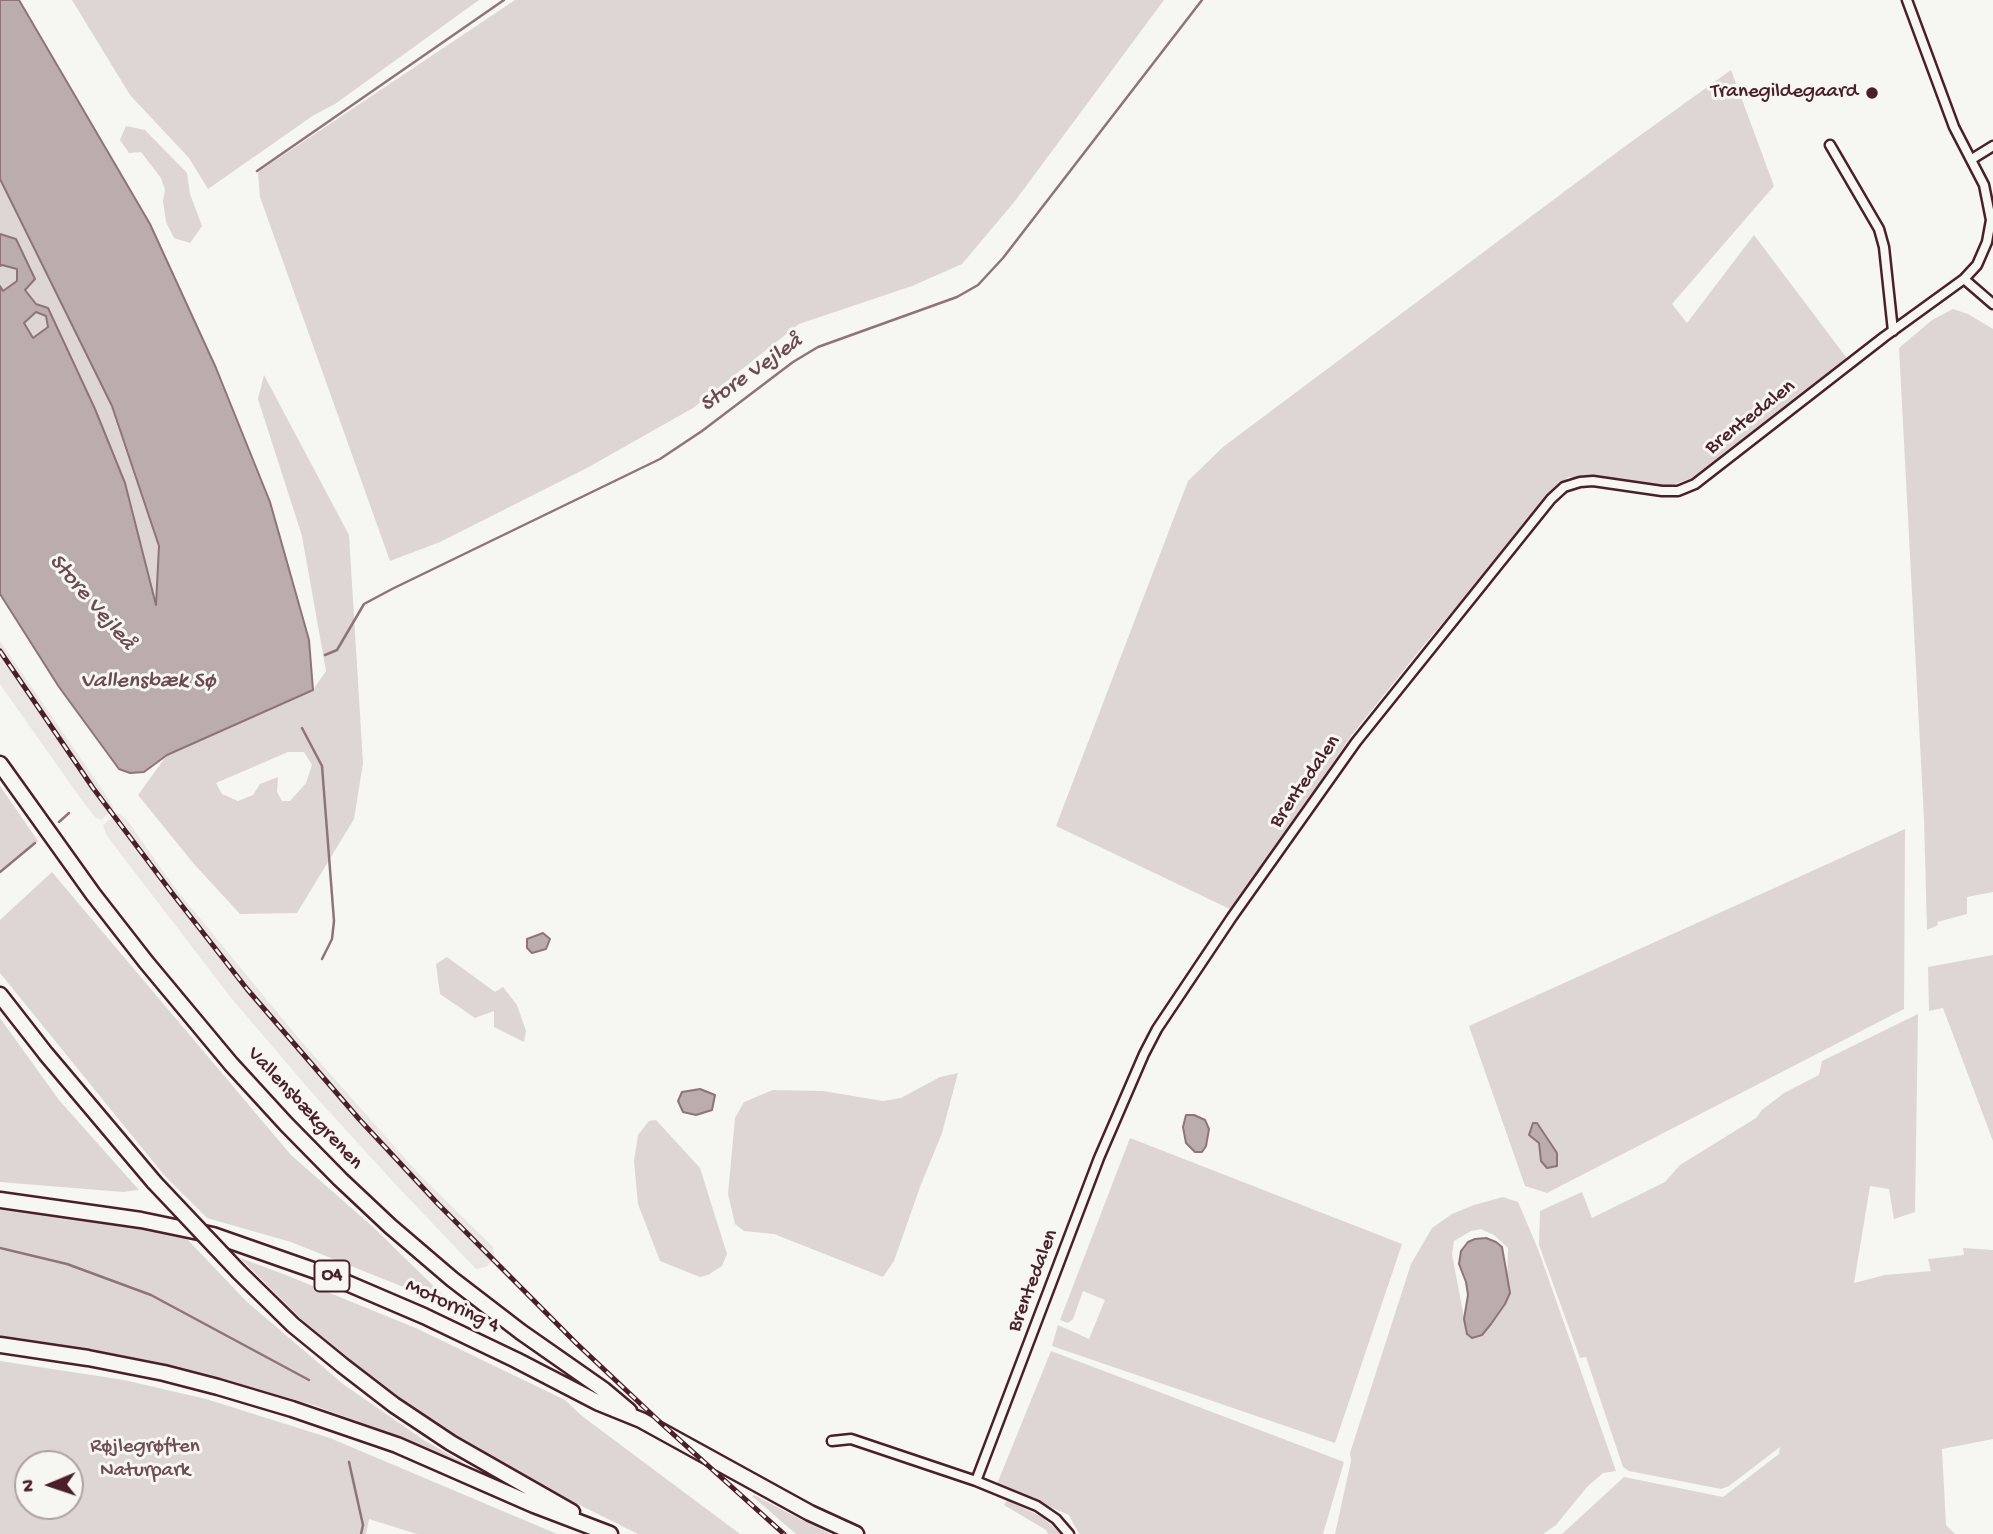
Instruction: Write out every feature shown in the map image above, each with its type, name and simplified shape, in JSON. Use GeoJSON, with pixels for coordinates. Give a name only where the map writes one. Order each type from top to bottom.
{"type":"FeatureCollection","features":[{"type":"Feature","properties":{"kind":"highway","name":"Vallensbækgrenen"},"geometry":{"type":"LineString","coordinates":[[0,764],[93,894],[146,962],[231,1064],[304,1142],[390,1226],[452,1279],[641,1420]]}},
{"type":"Feature","properties":{"kind":"highway"},"geometry":{"type":"LineString","coordinates":[[0,995],[46,1054],[155,1182],[198,1230],[293,1325],[394,1405],[451,1443],[610,1534]]}},
{"type":"Feature","properties":{"kind":"highway","name":"Motorring 4"},"geometry":{"type":"LineString","coordinates":[[0,1200],[141,1220],[213,1235],[333,1277],[413,1311],[599,1403],[641,1420],[810,1513],[856,1534]]}},
{"type":"Feature","properties":{"kind":"highway"},"geometry":{"type":"LineString","coordinates":[[0,1345],[164,1373],[292,1409],[397,1445],[534,1505],[610,1534]]}},
{"type":"Feature","properties":{"kind":"street","name":"Brentedalen"},"geometry":{"type":"LineString","coordinates":[[976,1481],[1099,1158],[1157,1029],[1233,916],[1356,743],[1551,499],[1564,487],[1580,482],[1593,481],[1662,491],[1678,491],[1695,484],[1964,279],[1977,265],[1987,242],[1991,220],[1984,185],[1954,127],[1907,0]]}},
{"type":"Feature","properties":{"kind":"street"},"geometry":{"type":"LineString","coordinates":[[1830,145],[1879,229],[1884,247],[1893,331]]}},
{"type":"Feature","properties":{"kind":"street"},"geometry":{"type":"LineString","coordinates":[[1972,159],[1993,146]]}},
{"type":"Feature","properties":{"kind":"street"},"geometry":{"type":"LineString","coordinates":[[1964,279],[1993,304]]}},
{"type":"Feature","properties":{"kind":"street"},"geometry":{"type":"LineString","coordinates":[[832,1441],[851,1439],[976,1481],[1037,1506],[1056,1519],[1069,1534]]}},
{"type":"Feature","properties":{"kind":"shaded area"},"geometry":{"type":"Polygon","coordinates":[[[0,641],[110,801],[114,809],[101,820],[95,817],[81,799],[0,684],[0,641]]]}},
{"type":"Feature","properties":{"kind":"shaded area"},"geometry":{"type":"Polygon","coordinates":[[[118,813],[127,820],[175,888],[300,1040],[418,1173],[493,1247],[495,1259],[486,1267],[476,1269],[397,1186],[232,999],[107,836],[103,825],[118,813]]]}},
{"type":"Feature","properties":{"kind":"green space"},"geometry":{"type":"Polygon","coordinates":[[[72,0],[479,0],[335,104],[314,115],[208,189],[189,158],[130,95],[72,0]]]}},
{"type":"Feature","properties":{"kind":"green space"},"geometry":{"type":"Polygon","coordinates":[[[515,0],[1164,0],[1015,201],[962,264],[912,286],[799,324],[693,408],[587,468],[440,542],[390,561],[260,197],[258,172],[515,0]]]}},
{"type":"Feature","properties":{"kind":"green space"},"geometry":{"type":"Polygon","coordinates":[[[1731,70],[1774,186],[1672,304],[1687,323],[1754,235],[1849,361],[1698,476],[1666,487],[1568,477],[1428,640],[1351,736],[1234,911],[1056,826],[1188,481],[1223,447],[1731,70]]]}},
{"type":"Feature","properties":{"kind":"green space"},"geometry":{"type":"Polygon","coordinates":[[[126,126],[145,130],[187,173],[190,194],[202,226],[190,243],[174,238],[166,222],[163,201],[165,190],[161,178],[141,152],[129,153],[120,140],[126,126]]]}},
{"type":"Feature","properties":{"kind":"green space"},"geometry":{"type":"Polygon","coordinates":[[[0,179],[112,406],[159,546],[157,608],[125,483],[95,409],[48,308],[36,305],[25,290],[35,279],[16,240],[0,234],[0,179]]]}},
{"type":"Feature","properties":{"kind":"green space"},"geometry":{"type":"Polygon","coordinates":[[[2,265],[17,268],[17,281],[3,291],[0,286],[2,265]]]}},
{"type":"Feature","properties":{"kind":"green space"},"geometry":{"type":"Polygon","coordinates":[[[1953,309],[1968,314],[1993,329],[1993,892],[1967,897],[1967,914],[1937,922],[1938,925],[1927,930],[1924,819],[1899,348],[1932,320],[1953,309]]]}},
{"type":"Feature","properties":{"kind":"green space"},"geometry":{"type":"Polygon","coordinates":[[[36,312],[46,316],[48,327],[33,338],[24,323],[36,312]]]}},
{"type":"Feature","properties":{"kind":"green space"},"geometry":{"type":"Polygon","coordinates":[[[264,375],[349,535],[363,763],[354,819],[297,913],[240,914],[194,864],[138,795],[167,755],[313,690],[326,671],[302,536],[258,399],[264,375]],[[288,752],[216,783],[222,794],[238,801],[253,795],[260,784],[278,777],[277,792],[282,801],[290,801],[306,783],[312,765],[304,752],[288,752]]]}},
{"type":"Feature","properties":{"kind":"green space"},"geometry":{"type":"Polygon","coordinates":[[[0,786],[38,841],[0,873],[0,786]]]}},
{"type":"Feature","properties":{"kind":"green space"},"geometry":{"type":"Polygon","coordinates":[[[1905,829],[1904,1009],[1547,1193],[1525,1186],[1469,1026],[1905,829]]]}},
{"type":"Feature","properties":{"kind":"green space"},"geometry":{"type":"Polygon","coordinates":[[[52,872],[291,1155],[373,1227],[456,1308],[291,1242],[207,1218],[164,1175],[0,973],[0,920],[52,872]]]}},
{"type":"Feature","properties":{"kind":"green space"},"geometry":{"type":"Polygon","coordinates":[[[1993,955],[1993,1141],[1943,1008],[1929,1011],[1928,967],[1993,955]]]}},
{"type":"Feature","properties":{"kind":"green space"},"geometry":{"type":"Polygon","coordinates":[[[447,957],[495,992],[503,987],[517,1005],[526,1031],[524,1042],[494,1027],[494,1011],[475,1018],[440,994],[436,964],[447,957]]]}},
{"type":"Feature","properties":{"kind":"green space"},"geometry":{"type":"Polygon","coordinates":[[[1918,1014],[1915,1212],[1894,1219],[1889,1189],[1870,1186],[1854,1283],[1885,1275],[1931,1271],[1928,1259],[1964,1255],[1963,1248],[1993,1250],[1993,1439],[1942,1449],[1946,1525],[1955,1534],[1562,1534],[1624,1477],[1723,1497],[1779,1454],[1780,1447],[1729,1486],[1721,1489],[1629,1471],[1623,1467],[1586,1357],[1580,1358],[1539,1245],[1540,1211],[1582,1192],[1592,1218],[1665,1182],[1680,1165],[1756,1118],[1784,1093],[1819,1075],[1822,1061],[1918,1014]]]}},
{"type":"Feature","properties":{"kind":"green space"},"geometry":{"type":"Polygon","coordinates":[[[0,1018],[59,1100],[139,1190],[123,1192],[0,1182],[0,1018]]]}},
{"type":"Feature","properties":{"kind":"green space"},"geometry":{"type":"Polygon","coordinates":[[[958,1073],[942,1133],[894,1261],[883,1277],[774,1234],[744,1231],[735,1224],[728,1194],[735,1118],[744,1102],[773,1090],[823,1091],[883,1101],[901,1098],[940,1077],[958,1073]]]}},
{"type":"Feature","properties":{"kind":"green space"},"geometry":{"type":"Polygon","coordinates":[[[656,1120],[700,1168],[727,1254],[722,1266],[708,1275],[700,1277],[660,1261],[638,1204],[634,1161],[638,1135],[649,1121],[656,1120]]]}},
{"type":"Feature","properties":{"kind":"green space"},"geometry":{"type":"Polygon","coordinates":[[[1130,1138],[1402,1244],[1335,1443],[1052,1346],[1058,1325],[1089,1339],[1105,1300],[1083,1291],[1073,1319],[1068,1323],[1060,1320],[1130,1138]]]}},
{"type":"Feature","properties":{"kind":"green space"},"geometry":{"type":"Polygon","coordinates":[[[1503,1197],[1518,1202],[1538,1249],[1616,1471],[1603,1473],[1587,1487],[1556,1525],[1543,1534],[1335,1534],[1351,1461],[1350,1453],[1411,1264],[1432,1228],[1452,1214],[1503,1197]],[[1481,1229],[1471,1231],[1454,1241],[1452,1254],[1467,1334],[1482,1335],[1510,1293],[1507,1283],[1508,1248],[1494,1235],[1481,1229]]]}},
{"type":"Feature","properties":{"kind":"green space"},"geometry":{"type":"Polygon","coordinates":[[[0,1210],[70,1216],[187,1239],[247,1302],[343,1384],[422,1439],[462,1462],[461,1465],[398,1436],[313,1405],[198,1373],[121,1355],[0,1337],[0,1210]]]}},
{"type":"Feature","properties":{"kind":"green space"},"geometry":{"type":"Polygon","coordinates":[[[240,1258],[418,1329],[565,1400],[582,1416],[740,1534],[638,1534],[489,1460],[343,1361],[240,1258]]]}},
{"type":"Feature","properties":{"kind":"green space"},"geometry":{"type":"Polygon","coordinates":[[[1051,1351],[1344,1462],[1323,1534],[1079,1534],[1069,1515],[997,1484],[1051,1351]]]}},
{"type":"Feature","properties":{"kind":"green space","name":"Røjlegrøften Naturpark"},"geometry":{"type":"Polygon","coordinates":[[[0,1361],[124,1380],[206,1399],[330,1438],[557,1534],[417,1534],[369,1519],[366,1534],[0,1534],[0,1361]]]}},
{"type":"Feature","properties":{"kind":"green space"},"geometry":{"type":"Polygon","coordinates":[[[752,1496],[831,1534],[796,1534],[752,1496]]]}},
{"type":"Feature","properties":{"kind":"green space"},"geometry":{"type":"Polygon","coordinates":[[[1007,1500],[1042,1517],[1061,1534],[1048,1534],[1046,1530],[1004,1505],[1007,1500]]]}},
{"type":"Feature","properties":{"kind":"water","name":"Vallensbæk Sø"},"geometry":{"type":"Polygon","coordinates":[[[0,0],[19,0],[150,224],[216,368],[270,502],[309,640],[313,690],[167,755],[144,772],[130,773],[119,769],[59,687],[0,594],[0,286],[3,291],[17,281],[17,269],[0,266],[0,234],[16,239],[35,279],[25,290],[36,304],[48,308],[95,409],[125,483],[156,605],[159,546],[112,406],[0,179],[0,0]],[[36,312],[24,323],[33,338],[48,327],[46,316],[36,312]]]}},
{"type":"Feature","properties":{"kind":"water"},"geometry":{"type":"Polygon","coordinates":[[[543,933],[550,939],[546,949],[532,953],[527,948],[527,939],[543,933]]]}},
{"type":"Feature","properties":{"kind":"water"},"geometry":{"type":"Polygon","coordinates":[[[700,1089],[715,1095],[712,1110],[696,1115],[683,1112],[678,1101],[682,1092],[700,1089]]]}},
{"type":"Feature","properties":{"kind":"water"},"geometry":{"type":"Polygon","coordinates":[[[1186,1115],[1205,1120],[1209,1129],[1202,1152],[1195,1152],[1186,1143],[1183,1127],[1186,1115]]]}},
{"type":"Feature","properties":{"kind":"water"},"geometry":{"type":"Polygon","coordinates":[[[1533,1123],[1537,1123],[1557,1153],[1557,1166],[1547,1168],[1541,1161],[1539,1143],[1529,1135],[1533,1123]]]}},
{"type":"Feature","properties":{"kind":"water"},"geometry":{"type":"Polygon","coordinates":[[[1486,1238],[1502,1247],[1510,1293],[1482,1335],[1472,1338],[1467,1334],[1464,1319],[1468,1295],[1459,1264],[1461,1251],[1468,1242],[1486,1238]]]}},
{"type":"Feature","properties":{"kind":"waterway","name":"Store Vejleå"},"geometry":{"type":"LineString","coordinates":[[257,171],[504,0]]}},
{"type":"Feature","properties":{"kind":"waterway","name":"Store Vejleå"},"geometry":{"type":"LineString","coordinates":[[325,655],[337,650],[364,604],[660,459],[702,431],[793,362],[818,347],[957,297],[978,285],[1003,258],[1202,0]]}},
{"type":"Feature","properties":{"kind":"waterway"},"geometry":{"type":"LineString","coordinates":[[302,728],[322,766],[334,921],[332,939],[322,959]]}},
{"type":"Feature","properties":{"kind":"waterway"},"geometry":{"type":"LineString","coordinates":[[59,822],[69,813]]}},
{"type":"Feature","properties":{"kind":"waterway"},"geometry":{"type":"LineString","coordinates":[[0,872],[35,843]]}},
{"type":"Feature","properties":{"kind":"waterway"},"geometry":{"type":"LineString","coordinates":[[0,1248],[67,1264],[151,1295],[309,1380]]}},
{"type":"Feature","properties":{"kind":"waterway"},"geometry":{"type":"LineString","coordinates":[[349,1462],[363,1525],[361,1534]]}},
{"type":"Feature","properties":{"kind":"railway"},"geometry":{"type":"LineString","coordinates":[[0,651],[93,788],[172,893],[247,989],[359,1119],[438,1204],[576,1343],[784,1534]]}},
{"type":"Feature","properties":{"kind":"place","name":"Tranegildegaard"},"geometry":{"type":"Point","coordinates":[1872,93]}}]}
